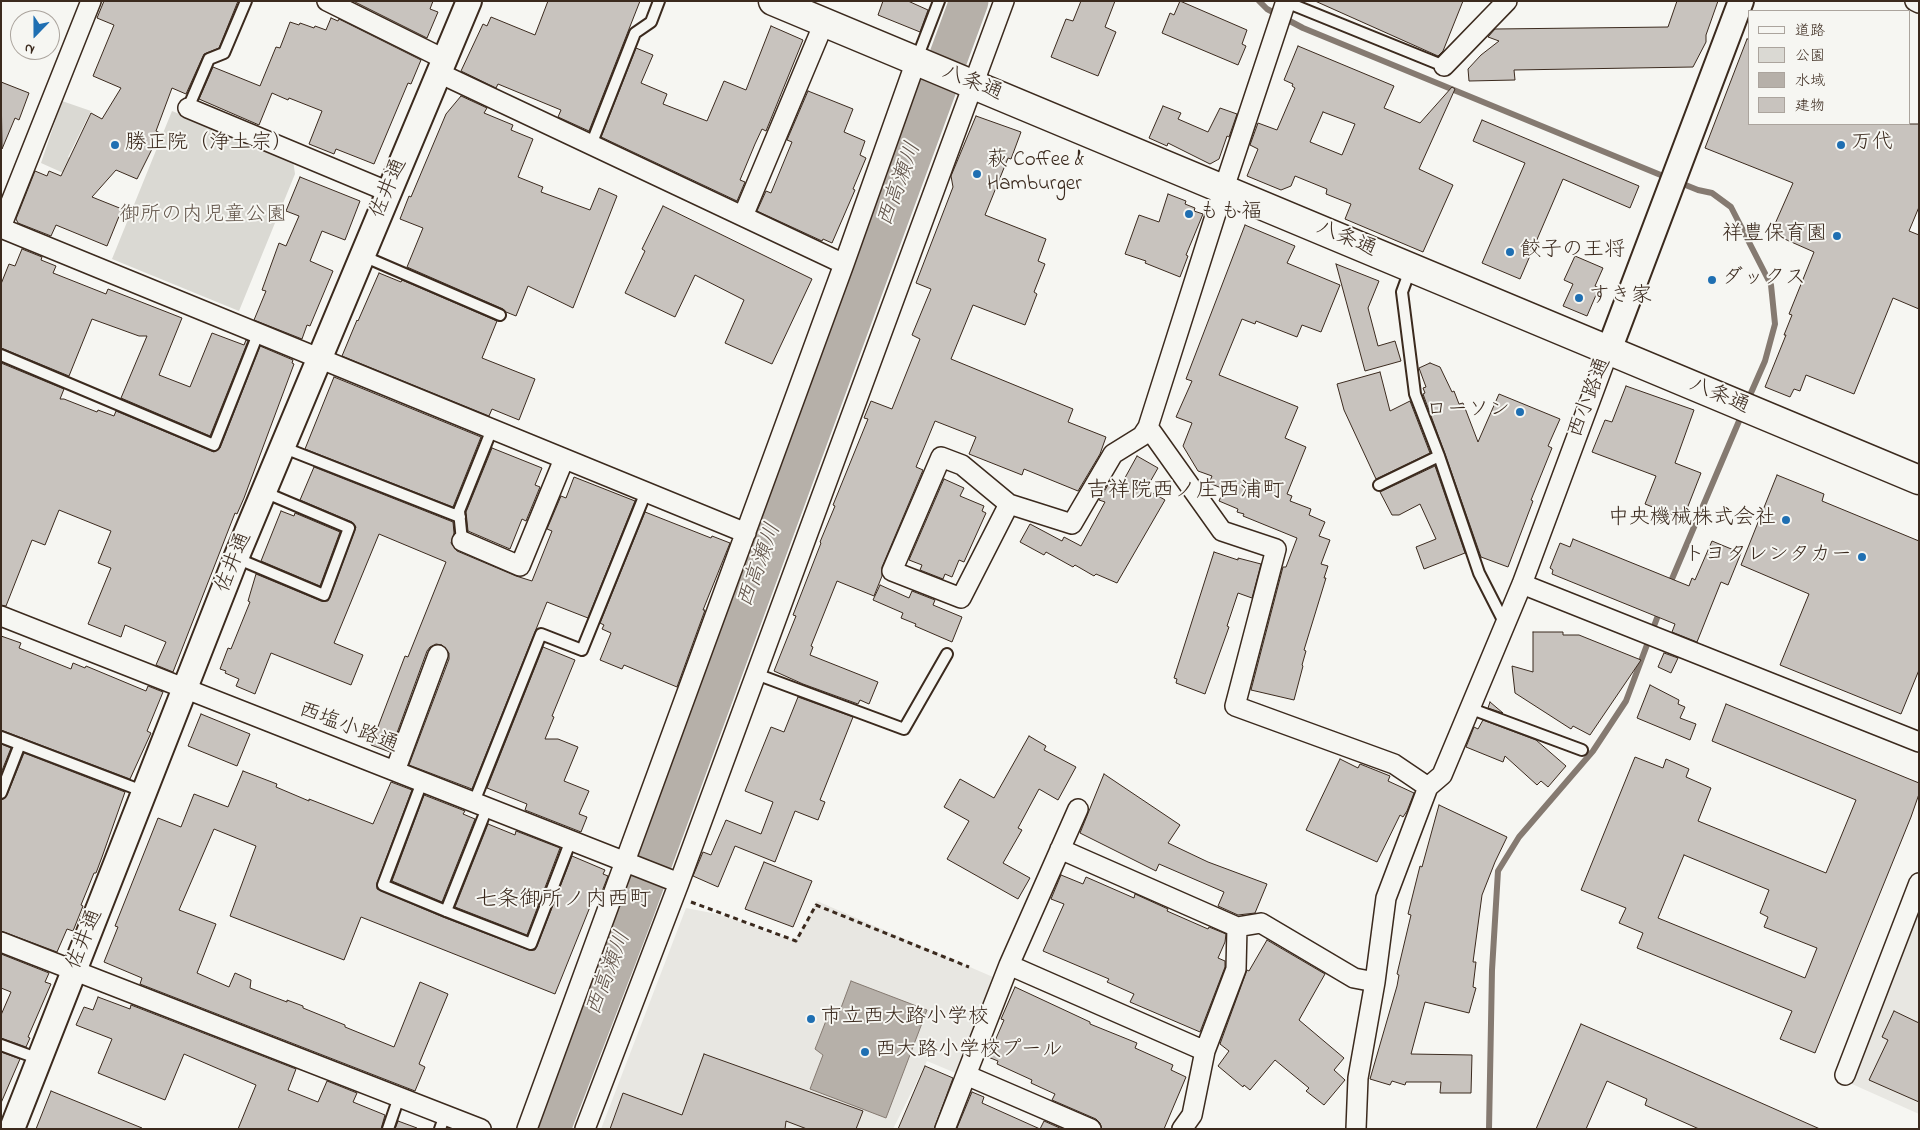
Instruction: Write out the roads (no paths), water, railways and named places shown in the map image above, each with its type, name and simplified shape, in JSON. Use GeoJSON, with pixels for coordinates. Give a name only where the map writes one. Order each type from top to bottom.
{"type":"FeatureCollection","features":[{"type":"Feature","properties":{"kind":"main road","name":"八条通"},"geometry":{"type":"LineString","coordinates":[[773,1],[1919,480]]}},
{"type":"Feature","properties":{"kind":"street"},"geometry":{"type":"LineString","coordinates":[[91,1],[1,227],[746,533]]}},
{"type":"Feature","properties":{"kind":"street"},"geometry":{"type":"LineString","coordinates":[[327,1],[442,66],[591,144],[844,264]]}},
{"type":"Feature","properties":{"kind":"street","name":"佐井通"},"geometry":{"type":"LineString","coordinates":[[12,1129],[236,558],[468,1]]}},
{"type":"Feature","properties":{"kind":"street"},"geometry":{"type":"LineString","coordinates":[[585,1129],[756,674],[1004,1]]}},
{"type":"Feature","properties":{"kind":"street"},"geometry":{"type":"LineString","coordinates":[[1444,66],[1507,1]]}},
{"type":"Feature","properties":{"kind":"street","name":"西小路通"},"geometry":{"type":"LineString","coordinates":[[1428,787],[1442,775],[1522,584],[1742,1]]}},
{"type":"Feature","properties":{"kind":"street"},"geometry":{"type":"LineString","coordinates":[[1915,1],[1919,3]]}},
{"type":"Feature","properties":{"kind":"street"},"geometry":{"type":"LineString","coordinates":[[1009,504],[961,598],[892,572],[941,457],[962,466],[1009,504],[1072,524],[1113,454],[1142,436],[1148,427],[1224,188],[1286,2]]}},
{"type":"Feature","properties":{"kind":"street"},"geometry":{"type":"LineString","coordinates":[[743,216],[824,23]]}},
{"type":"Feature","properties":{"kind":"street"},"geometry":{"type":"LineString","coordinates":[[527,1129],[844,264],[916,61]]}},
{"type":"Feature","properties":{"kind":"street"},"geometry":{"type":"LineString","coordinates":[[188,108],[389,192]]}},
{"type":"Feature","properties":{"kind":"street"},"geometry":{"type":"LineString","coordinates":[[1148,427],[1222,531],[1276,549],[1235,706],[1394,764],[1428,787],[1386,898],[1375,982],[1358,1078],[1356,1129]]}},
{"type":"Feature","properties":{"kind":"street"},"geometry":{"type":"LineString","coordinates":[[462,541],[520,566],[564,459]]}},
{"type":"Feature","properties":{"kind":"street"},"geometry":{"type":"LineString","coordinates":[[1522,584],[1919,742]]}},
{"type":"Feature","properties":{"kind":"street","name":"西塩小路通"},"geometry":{"type":"LineString","coordinates":[[1,616],[626,862],[676,889]]}},
{"type":"Feature","properties":{"kind":"street"},"geometry":{"type":"LineString","coordinates":[[394,771],[438,655]]}},
{"type":"Feature","properties":{"kind":"street"},"geometry":{"type":"LineString","coordinates":[[945,1129],[1009,965],[1078,809]]}},
{"type":"Feature","properties":{"kind":"street"},"geometry":{"type":"LineString","coordinates":[[1060,849],[1237,927],[1261,923],[1354,978],[1375,982]]}},
{"type":"Feature","properties":{"kind":"street"},"geometry":{"type":"LineString","coordinates":[[1845,1075],[1919,883]]}},
{"type":"Feature","properties":{"kind":"street"},"geometry":{"type":"LineString","coordinates":[[1182,1129],[1192,1114],[1205,1050],[1236,969],[1237,927]]}},
{"type":"Feature","properties":{"kind":"street"},"geometry":{"type":"LineString","coordinates":[[1,942],[399,1097],[443,1122],[481,1129]]}},
{"type":"Feature","properties":{"kind":"street"},"geometry":{"type":"LineString","coordinates":[[1009,965],[1205,1050]]}},
{"type":"Feature","properties":{"kind":"street"},"geometry":{"type":"LineString","coordinates":[[966,1075],[1091,1129]]}},
{"type":"Feature","properties":{"kind":"lane"},"geometry":{"type":"LineString","coordinates":[[188,108],[209,58],[224,53],[246,1]]}},
{"type":"Feature","properties":{"kind":"lane"},"geometry":{"type":"LineString","coordinates":[[591,144],[635,33],[651,22],[659,1]]}},
{"type":"Feature","properties":{"kind":"lane"},"geometry":{"type":"LineString","coordinates":[[916,61],[939,1]]}},
{"type":"Feature","properties":{"kind":"lane"},"geometry":{"type":"LineString","coordinates":[[1286,2],[1444,66]]}},
{"type":"Feature","properties":{"kind":"lane"},"geometry":{"type":"LineString","coordinates":[[362,256],[500,314]]}},
{"type":"Feature","properties":{"kind":"lane"},"geometry":{"type":"LineString","coordinates":[[1412,267],[1402,292],[1415,394],[1439,456],[1479,573],[1505,624]]}},
{"type":"Feature","properties":{"kind":"lane"},"geometry":{"type":"LineString","coordinates":[[1,355],[214,445],[258,334]]}},
{"type":"Feature","properties":{"kind":"lane"},"geometry":{"type":"LineString","coordinates":[[462,541],[459,511],[492,429]]}},
{"type":"Feature","properties":{"kind":"lane"},"geometry":{"type":"LineString","coordinates":[[282,446],[460,517]]}},
{"type":"Feature","properties":{"kind":"lane"},"geometry":{"type":"LineString","coordinates":[[1380,485],[1439,456]]}},
{"type":"Feature","properties":{"kind":"lane"},"geometry":{"type":"LineString","coordinates":[[236,558],[324,595],[349,528],[264,492]]}},
{"type":"Feature","properties":{"kind":"lane"},"geometry":{"type":"LineString","coordinates":[[446,910],[541,634],[582,650],[646,492]]}},
{"type":"Feature","properties":{"kind":"lane"},"geometry":{"type":"LineString","coordinates":[[756,674],[904,729],[947,654]]}},
{"type":"Feature","properties":{"kind":"lane"},"geometry":{"type":"LineString","coordinates":[[1470,708],[1582,750]]}},
{"type":"Feature","properties":{"kind":"lane"},"geometry":{"type":"LineString","coordinates":[[1,737],[145,792]]}},
{"type":"Feature","properties":{"kind":"lane"},"geometry":{"type":"LineString","coordinates":[[1,793],[20,744]]}},
{"type":"Feature","properties":{"kind":"lane"},"geometry":{"type":"LineString","coordinates":[[422,782],[382,886],[532,944],[571,840]]}},
{"type":"Feature","properties":{"kind":"lane"},"geometry":{"type":"LineString","coordinates":[[1,1045],[39,1059]]}},
{"type":"Feature","properties":{"kind":"lane"},"geometry":{"type":"LineString","coordinates":[[388,1129],[399,1097]]}},
{"type":"Feature","properties":{"kind":"water","name":"西大路小学校プール"},"geometry":{"type":"Polygon","coordinates":[[[851,981],[927,1010],[886,1118],[810,1089],[823,1055],[815,1049],[829,1013],[838,1016],[851,981]]]}},
{"type":"Feature","properties":{"kind":"waterway","name":"西高瀬川"},"geometry":{"type":"LineString","coordinates":[[551,1129],[634,913],[969,1]]}},
{"type":"Feature","properties":{"kind":"waterway"},"geometry":{"type":"LineString","coordinates":[[1259,1],[1267,9],[1303,28],[1668,178]]}},
{"type":"Feature","properties":{"kind":"waterway"},"geometry":{"type":"LineString","coordinates":[[1678,182],[1712,193],[1731,207],[1771,285],[1775,324],[1765,361],[1747,402]]}},
{"type":"Feature","properties":{"kind":"waterway"},"geometry":{"type":"LineString","coordinates":[[1669,586],[1742,414]]}},
{"type":"Feature","properties":{"kind":"waterway"},"geometry":{"type":"LineString","coordinates":[[1489,1129],[1492,970],[1498,871],[1519,837],[1593,751],[1626,701],[1660,610]]}},
{"type":"Feature","properties":{"kind":"place","name":"勝正院（浄土宗）"},"geometry":{"type":"Point","coordinates":[115,145]}},
{"type":"Feature","properties":{"kind":"place","name":"万代"},"geometry":{"type":"Point","coordinates":[1841,145]}},
{"type":"Feature","properties":{"kind":"place","name":"萩 Coffee & Hamburger"},"geometry":{"type":"Point","coordinates":[977,174]}},
{"type":"Feature","properties":{"kind":"place","name":"もも福"},"geometry":{"type":"Point","coordinates":[1189,214]}},
{"type":"Feature","properties":{"kind":"place","name":"祥豊保育園"},"geometry":{"type":"Point","coordinates":[1837,236]}},
{"type":"Feature","properties":{"kind":"place","name":"餃子の王将"},"geometry":{"type":"Point","coordinates":[1510,252]}},
{"type":"Feature","properties":{"kind":"place","name":"ダックス"},"geometry":{"type":"Point","coordinates":[1712,280]}},
{"type":"Feature","properties":{"kind":"place","name":"すき家"},"geometry":{"type":"Point","coordinates":[1579,298]}},
{"type":"Feature","properties":{"kind":"place","name":"ローソン"},"geometry":{"type":"Point","coordinates":[1520,412]}},
{"type":"Feature","properties":{"kind":"place","name":"中央機械株式会社"},"geometry":{"type":"Point","coordinates":[1786,520]}},
{"type":"Feature","properties":{"kind":"place","name":"トヨタレンタカー"},"geometry":{"type":"Point","coordinates":[1862,557]}},
{"type":"Feature","properties":{"kind":"place","name":"市立西大路小学校"},"geometry":{"type":"Point","coordinates":[811,1019]}},
{"type":"Feature","properties":{"kind":"place","name":"西大路小学校プール"},"geometry":{"type":"Point","coordinates":[865,1052]}},
{"type":"Feature","properties":{"kind":"district","name":"吉祥院西ノ庄西浦町"},"geometry":{"type":"Point","coordinates":[1185,492]}},
{"type":"Feature","properties":{"kind":"district","name":"七条御所ノ内西町"},"geometry":{"type":"Point","coordinates":[563,901]}},
{"type":"Feature","properties":{"kind":"park label","name":"御所の内児童公園"},"geometry":{"type":"Point","coordinates":[203,217]}}]}
